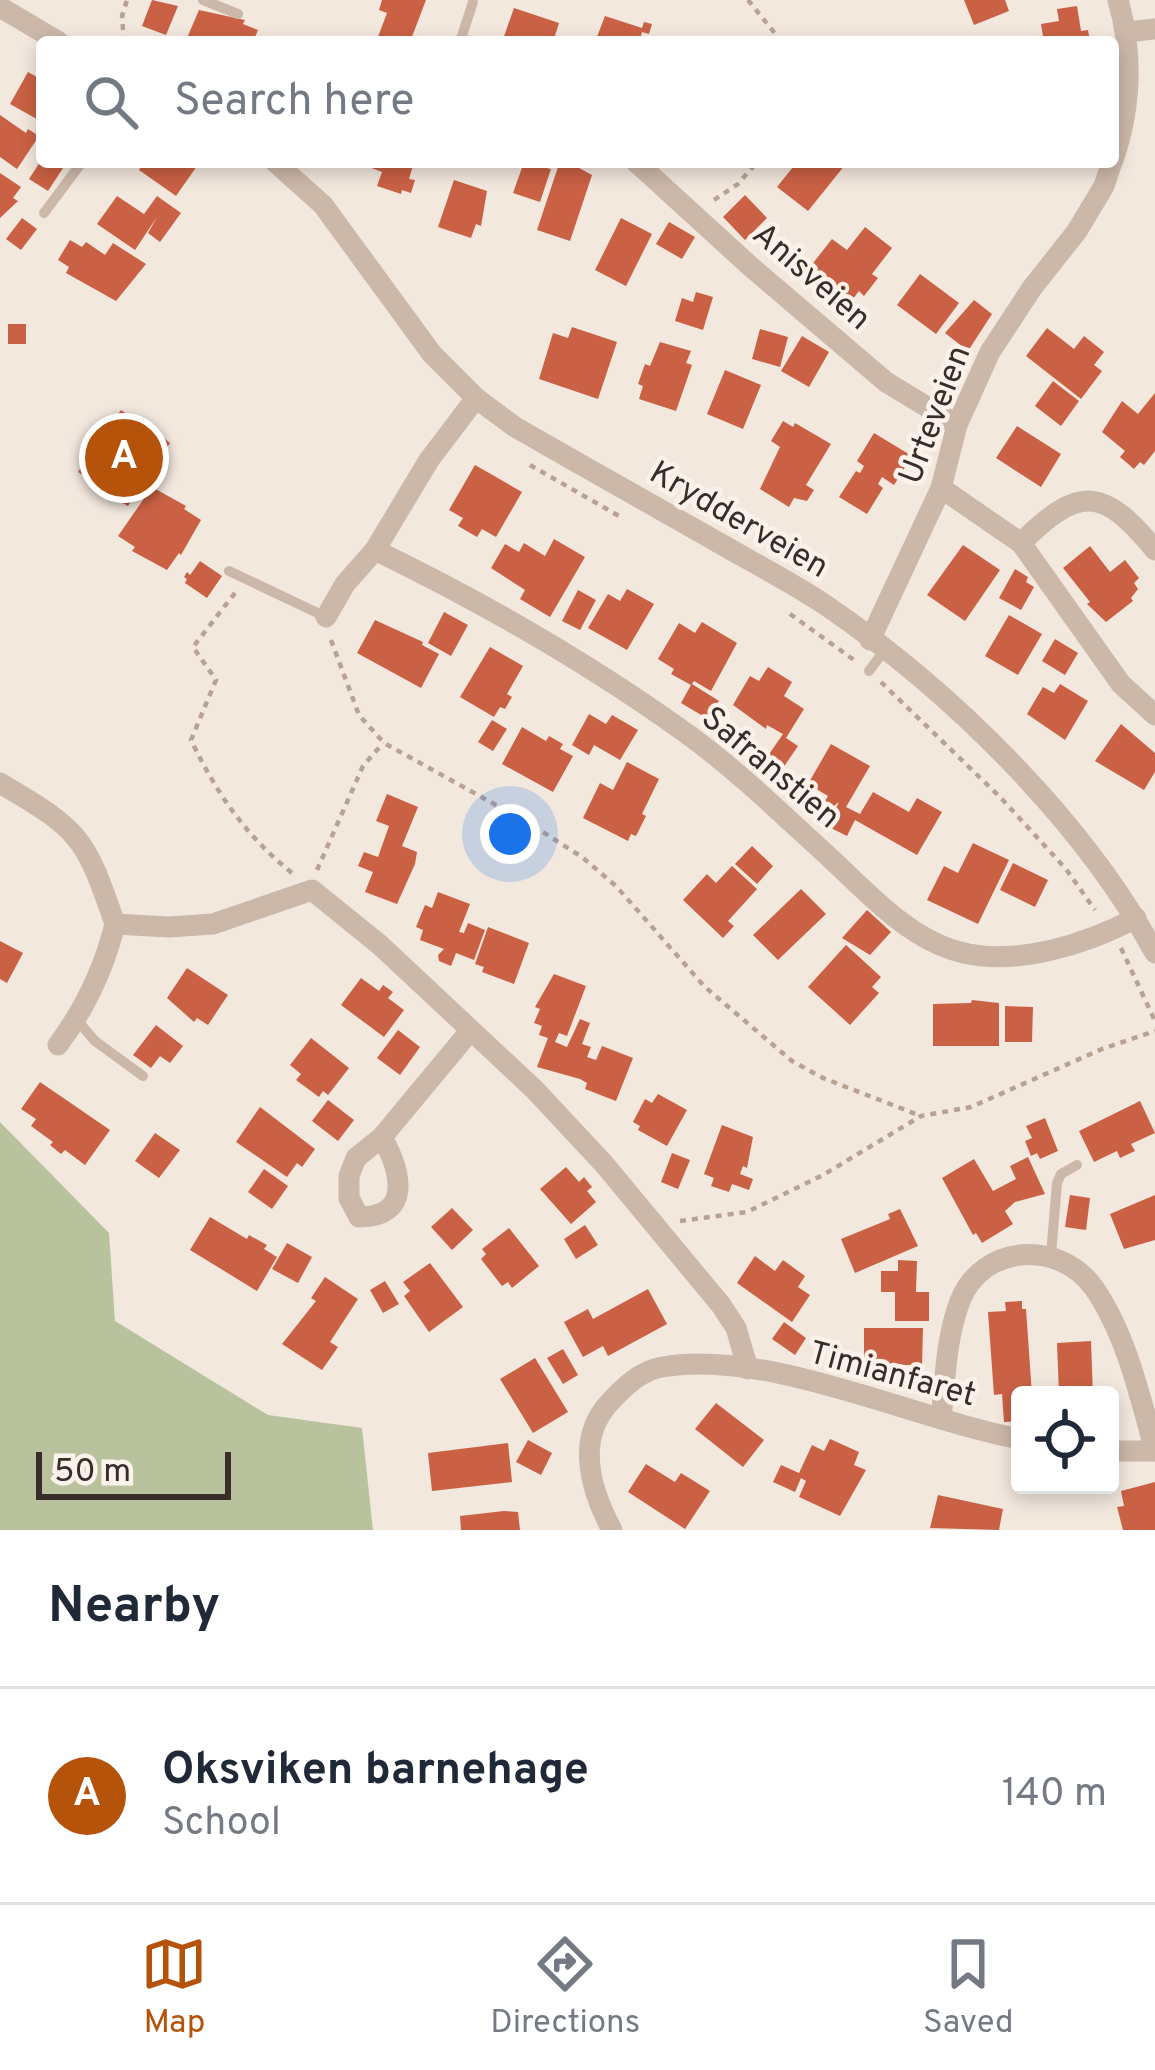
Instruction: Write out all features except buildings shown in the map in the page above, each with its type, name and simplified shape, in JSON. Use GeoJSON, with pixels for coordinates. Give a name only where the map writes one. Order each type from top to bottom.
{"type":"FeatureCollection","features":[{"type":"Feature","properties":{"kind":"street","name":"Urteveien"},"geometry":{"type":"LineString","coordinates":[[1118,0],[1127,32],[1129,80],[1119,140]]}},
{"type":"Feature","properties":{"kind":"street"},"geometry":{"type":"LineString","coordinates":[[0,8],[49,36]]}},
{"type":"Feature","properties":{"kind":"street"},"geometry":{"type":"LineString","coordinates":[[1127,32],[1155,29]]}},
{"type":"Feature","properties":{"kind":"street","name":"Krydderveien"},"geometry":{"type":"LineString","coordinates":[[282,168],[323,205],[432,354],[476,398],[515,427],[824,604],[929,686],[1019,772],[1078,839],[1155,952]]}},
{"type":"Feature","properties":{"kind":"street","name":"Anisveien"},"geometry":{"type":"LineString","coordinates":[[643,168],[886,382],[957,425]]}},
{"type":"Feature","properties":{"kind":"street","name":"Urteveien"},"geometry":{"type":"LineString","coordinates":[[877,645],[940,488],[957,425],[990,352],[1077,231],[1111,168]]}},
{"type":"Feature","properties":{"kind":"street"},"geometry":{"type":"LineString","coordinates":[[326,617],[345,584],[375,550],[428,460],[476,398]]}},
{"type":"Feature","properties":{"kind":"street"},"geometry":{"type":"LineString","coordinates":[[940,488],[1021,543],[1121,684],[1155,715]]}},
{"type":"Feature","properties":{"kind":"street"},"geometry":{"type":"LineString","coordinates":[[1021,543],[1043,521],[1070,505],[1091,500],[1111,504],[1127,516],[1155,550]]}},
{"type":"Feature","properties":{"kind":"street","name":"Safranstien"},"geometry":{"type":"LineString","coordinates":[[375,550],[454,589],[689,736],[756,789],[877,901],[937,944],[990,956],[1027,953],[1112,931],[1136,918]]}},
{"type":"Feature","properties":{"kind":"street"},"geometry":{"type":"LineString","coordinates":[[0,783],[48,811],[80,839],[93,860],[115,924],[106,962],[58,1045]]}},
{"type":"Feature","properties":{"kind":"street"},"geometry":{"type":"LineString","coordinates":[[115,924],[214,924],[312,890],[380,945],[535,1090],[604,1164],[721,1305],[736,1328],[748,1369]]}},
{"type":"Feature","properties":{"kind":"street"},"geometry":{"type":"LineString","coordinates":[[382,1137],[470,1031]]}},
{"type":"Feature","properties":{"kind":"street"},"geometry":{"type":"LineString","coordinates":[[941,1419],[961,1298],[980,1273],[1006,1257],[1031,1252],[1051,1255],[1072,1266],[1092,1286],[1113,1322],[1155,1451],[1119,1451]]}},
{"type":"Feature","properties":{"kind":"street","name":"Timianfaret"},"geometry":{"type":"LineString","coordinates":[[612,1530],[590,1478],[590,1444],[601,1411],[629,1382],[659,1367],[748,1369],[1011,1437]]}},
{"type":"Feature","properties":{"kind":"lane"},"geometry":{"type":"LineString","coordinates":[[202,0],[238,14]]}},
{"type":"Feature","properties":{"kind":"lane"},"geometry":{"type":"LineString","coordinates":[[462,36],[473,2]]}},
{"type":"Feature","properties":{"kind":"lane"},"geometry":{"type":"LineString","coordinates":[[44,213],[78,168]]}},
{"type":"Feature","properties":{"kind":"lane"},"geometry":{"type":"LineString","coordinates":[[229,571],[326,617]]}},
{"type":"Feature","properties":{"kind":"lane"},"geometry":{"type":"LineString","coordinates":[[869,671],[877,645]]}},
{"type":"Feature","properties":{"kind":"lane"},"geometry":{"type":"LineString","coordinates":[[76,1020],[95,1041],[143,1076]]}},
{"type":"Feature","properties":{"kind":"lane"},"geometry":{"type":"LineString","coordinates":[[1051,1255],[1057,1183],[1061,1174],[1077,1165]]}},
{"type":"Feature","properties":{"kind":"path"},"geometry":{"type":"LineString","coordinates":[[124,36],[122,16],[128,0]]}},
{"type":"Feature","properties":{"kind":"path"},"geometry":{"type":"LineString","coordinates":[[748,0],[777,36]]}},
{"type":"Feature","properties":{"kind":"path"},"geometry":{"type":"LineString","coordinates":[[698,217],[752,168]]}},
{"type":"Feature","properties":{"kind":"path"},"geometry":{"type":"LineString","coordinates":[[526,463],[636,525]]}},
{"type":"Feature","properties":{"kind":"path"},"geometry":{"type":"LineString","coordinates":[[246,579],[194,647],[216,680],[191,740],[209,778],[244,830],[312,890],[319,861],[363,766],[384,743]]}},
{"type":"Feature","properties":{"kind":"path"},"geometry":{"type":"LineString","coordinates":[[789,613],[869,671],[1001,798],[1066,869],[1112,931],[1155,1021]]}},
{"type":"Feature","properties":{"kind":"path"},"geometry":{"type":"LineString","coordinates":[[326,617],[358,715],[384,743],[582,857],[616,886],[705,987],[792,1061],[921,1116]]}},
{"type":"Feature","properties":{"kind":"path"},"geometry":{"type":"LineString","coordinates":[[660,1234],[676,1222],[747,1212],[772,1202],[921,1116],[971,1107],[1155,1031]]}},
{"type":"Feature","properties":{"kind":"green space"},"geometry":{"type":"Polygon","coordinates":[[[0,1122],[109,1233],[115,1321],[268,1415],[362,1428],[373,1530],[0,1530],[0,1122]]]}},
{"type":"Feature","properties":{"kind":"place","name":"Oksviken barnehage"},"geometry":{"type":"Point","coordinates":[124,458]}}]}
